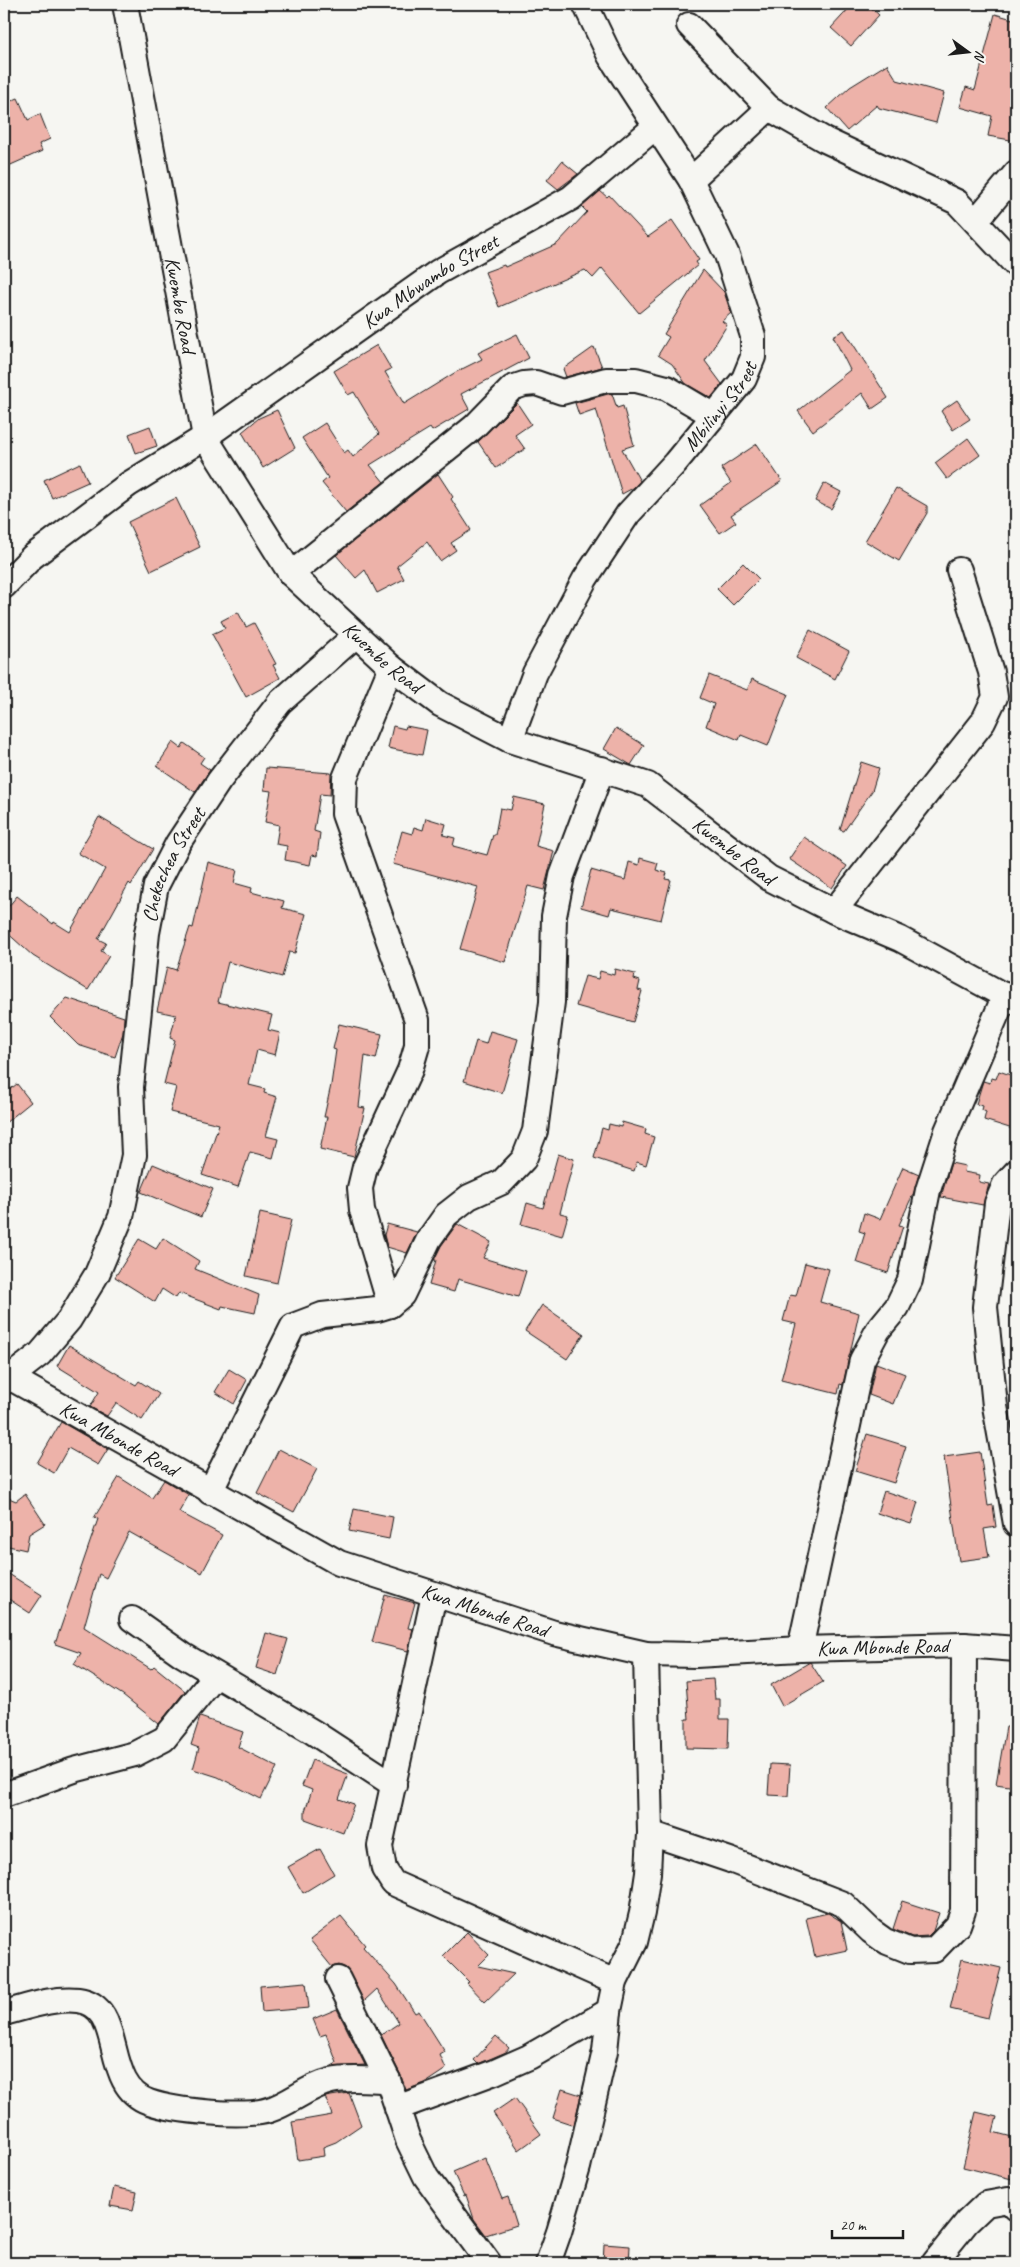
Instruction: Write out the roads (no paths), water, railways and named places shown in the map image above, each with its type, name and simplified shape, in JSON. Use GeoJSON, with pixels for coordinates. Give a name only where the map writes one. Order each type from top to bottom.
{"type":"FeatureCollection","features":[{"type":"Feature","properties":{"kind":"street","name":"Kwembe Road"},"geometry":{"type":"LineString","coordinates":[[125,4],[205,437],[292,574],[391,668],[440,704],[510,740],[648,785],[769,878],[834,911],[900,938],[1011,999]]}},
{"type":"Feature","properties":{"kind":"street","name":"Mbilinyi Street"},"geometry":{"type":"LineString","coordinates":[[510,740],[535,672],[585,579],[628,514],[675,464],[744,379],[753,357],[753,336],[728,254],[691,180],[610,56],[585,4]]}},
{"type":"Feature","properties":{"kind":"street"},"geometry":{"type":"LineString","coordinates":[[689,25],[769,108],[860,157],[957,202],[1016,265]]}},
{"type":"Feature","properties":{"kind":"street"},"geometry":{"type":"LineString","coordinates":[[691,180],[769,108]]}},
{"type":"Feature","properties":{"kind":"street","name":"Kwa Mbwambo Street"},"geometry":{"type":"LineString","coordinates":[[4,586],[32,557],[129,484],[205,437],[438,272],[571,198],[655,127]]}},
{"type":"Feature","properties":{"kind":"street"},"geometry":{"type":"LineString","coordinates":[[976,221],[1016,173]]}},
{"type":"Feature","properties":{"kind":"street"},"geometry":{"type":"LineString","coordinates":[[292,574],[474,427],[512,388],[536,383],[562,392],[606,380],[636,380],[668,388],[714,416]]}},
{"type":"Feature","properties":{"kind":"street"},"geometry":{"type":"LineString","coordinates":[[834,911],[983,722],[995,697],[991,672],[959,570]]}},
{"type":"Feature","properties":{"kind":"street","name":"Chekechea Street"},"geometry":{"type":"LineString","coordinates":[[6,1378],[46,1347],[69,1320],[97,1274],[121,1217],[134,1155],[131,1087],[147,933],[156,886],[178,843],[214,789],[280,702],[356,635]]}},
{"type":"Feature","properties":{"kind":"street"},"geometry":{"type":"LineString","coordinates":[[390,1305],[362,1210],[360,1188],[365,1167],[410,1070],[418,1046],[417,1020],[344,814],[345,778],[391,668]]}},
{"type":"Feature","properties":{"kind":"street"},"geometry":{"type":"LineString","coordinates":[[210,1492],[293,1326],[322,1315],[377,1309],[390,1305],[402,1295],[429,1239],[446,1215],[469,1197],[502,1182],[524,1159],[535,1131],[551,1012],[554,916],[560,884],[602,769]]}},
{"type":"Feature","properties":{"kind":"street"},"geometry":{"type":"LineString","coordinates":[[800,1649],[862,1360],[878,1330],[897,1306],[910,1280],[928,1190],[947,1132],[1011,999]]}},
{"type":"Feature","properties":{"kind":"street"},"geometry":{"type":"LineString","coordinates":[[1016,1172],[1005,1184],[997,1203],[985,1307],[995,1406],[1016,1524]]}},
{"type":"Feature","properties":{"kind":"street","name":"Kwa Mbonde Road"},"geometry":{"type":"LineString","coordinates":[[6,1378],[339,1563],[554,1633],[646,1654],[696,1655],[800,1649],[964,1645],[1016,1649]]}},
{"type":"Feature","properties":{"kind":"street"},"geometry":{"type":"LineString","coordinates":[[434,1595],[380,1846],[384,1869],[393,1883],[615,1982]]}},
{"type":"Feature","properties":{"kind":"street"},"geometry":{"type":"LineString","coordinates":[[132,1619],[183,1655],[313,1732],[394,1785]]}},
{"type":"Feature","properties":{"kind":"street"},"geometry":{"type":"LineString","coordinates":[[650,1833],[730,1860],[843,1904],[870,1931],[885,1941],[910,1952],[934,1950],[958,1925],[963,1911],[964,1645]]}},
{"type":"Feature","properties":{"kind":"street"},"geometry":{"type":"LineString","coordinates":[[548,2263],[578,2167],[605,2051],[609,2012],[615,1982],[635,1942],[642,1913],[648,1873],[650,1833],[646,1654]]}},
{"type":"Feature","properties":{"kind":"street"},"geometry":{"type":"LineString","coordinates":[[4,1794],[74,1770],[135,1754],[164,1739],[216,1675]]}},
{"type":"Feature","properties":{"kind":"street"},"geometry":{"type":"LineString","coordinates":[[338,1979],[388,2080],[408,2140],[426,2177],[489,2263]]}},
{"type":"Feature","properties":{"kind":"street"},"geometry":{"type":"LineString","coordinates":[[4,2013],[49,2002],[78,2000],[95,2005],[105,2015],[122,2078],[133,2092],[147,2101],[169,2108],[245,2113],[269,2110],[312,2087],[332,2080],[388,2080]]}},
{"type":"Feature","properties":{"kind":"street"},"geometry":{"type":"LineString","coordinates":[[398,2108],[495,2072],[529,2057],[609,2012]]}},
{"type":"Feature","properties":{"kind":"street"},"geometry":{"type":"LineString","coordinates":[[934,2263],[967,2222],[986,2204],[1008,2200],[1016,2208]]}}]}
